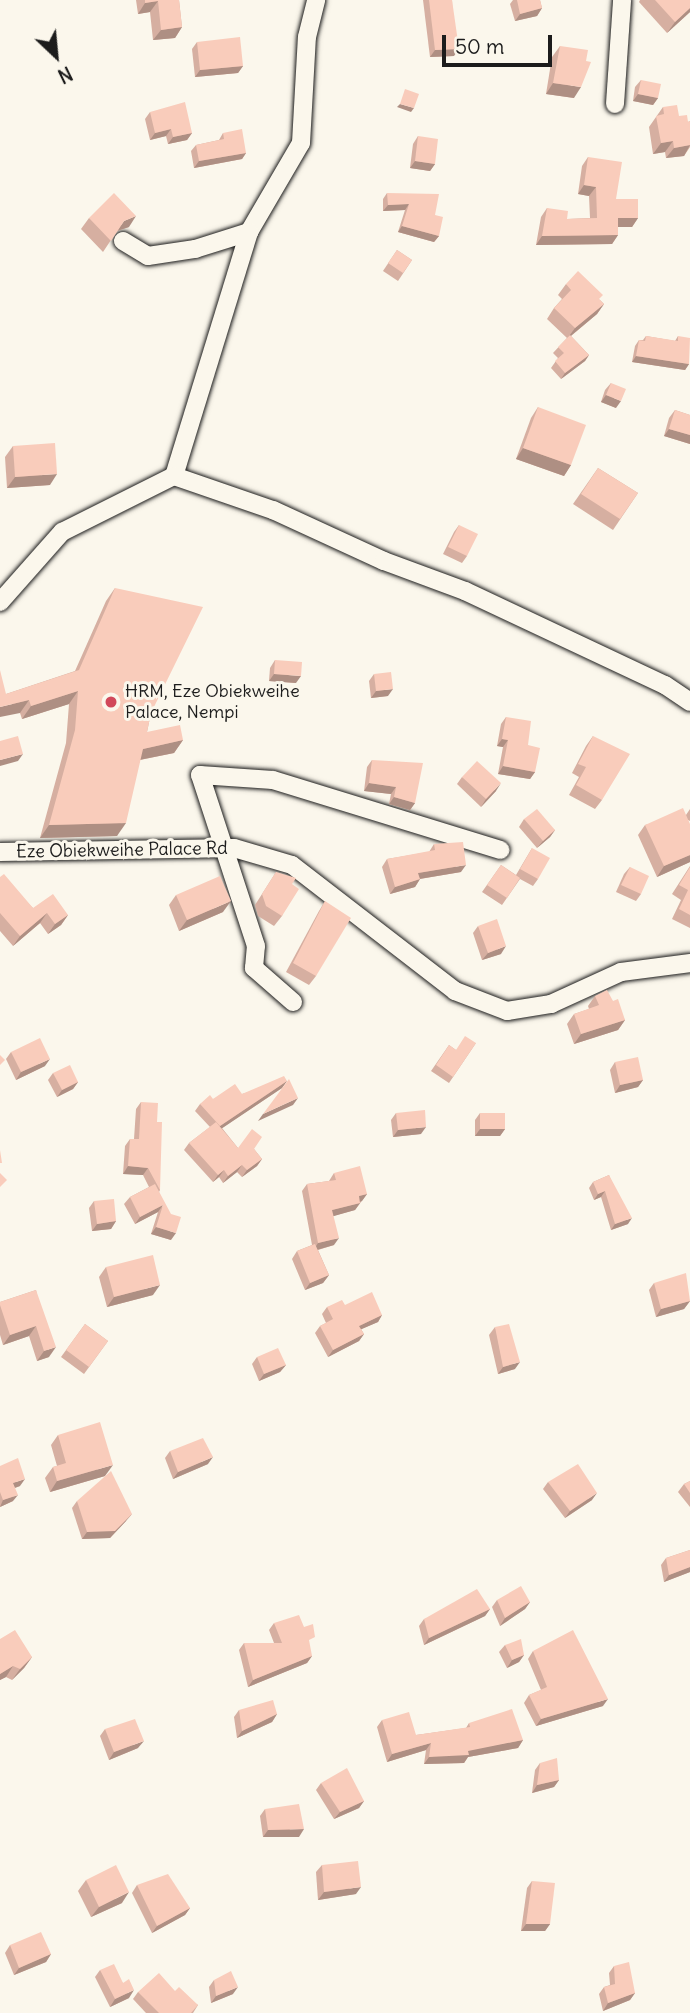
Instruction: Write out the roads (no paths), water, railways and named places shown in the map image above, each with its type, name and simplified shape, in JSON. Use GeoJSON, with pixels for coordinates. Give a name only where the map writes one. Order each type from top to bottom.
{"type":"FeatureCollection","features":[{"type":"Feature","properties":{"kind":"street"},"geometry":{"type":"LineString","coordinates":[[174,476],[249,232],[301,142],[307,37],[316,0]]}},
{"type":"Feature","properties":{"kind":"street"},"geometry":{"type":"LineString","coordinates":[[615,104],[622,0]]}},
{"type":"Feature","properties":{"kind":"street"},"geometry":{"type":"LineString","coordinates":[[123,240],[148,256],[195,249],[249,232]]}},
{"type":"Feature","properties":{"kind":"street"},"geometry":{"type":"LineString","coordinates":[[0,601],[62,532],[174,476],[273,510],[384,561],[466,591],[665,685],[690,702]]}},
{"type":"Feature","properties":{"kind":"street"},"geometry":{"type":"LineString","coordinates":[[293,1002],[254,968],[256,946],[200,775],[273,780],[500,850]]}},
{"type":"Feature","properties":{"kind":"street","name":"Eze Obiekweihe Palace Rd"},"geometry":{"type":"LineString","coordinates":[[0,852],[223,848],[292,865],[455,991],[507,1011],[551,1004],[621,972],[689,963]]}},
{"type":"Feature","properties":{"kind":"place","name":"HRM, Eze Obiekweihe Palace, Nempi"},"geometry":{"type":"Point","coordinates":[111,702]}}]}
